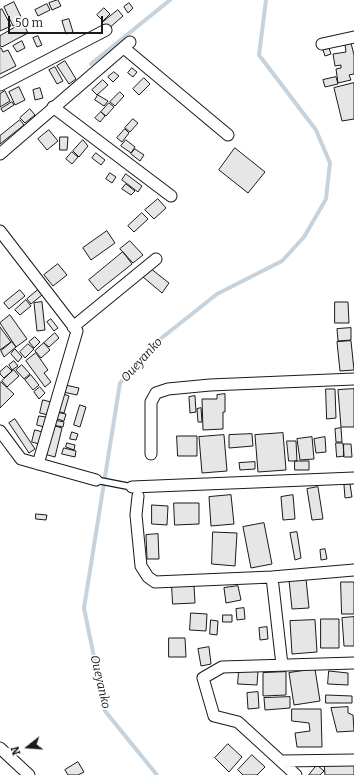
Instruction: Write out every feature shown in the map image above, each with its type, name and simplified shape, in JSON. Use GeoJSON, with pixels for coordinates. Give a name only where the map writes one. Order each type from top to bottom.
{"type":"FeatureCollection","features":[{"type":"Feature","properties":{"kind":"street"},"geometry":{"type":"LineString","coordinates":[[0,85],[106,30]]}},
{"type":"Feature","properties":{"kind":"street"},"geometry":{"type":"LineString","coordinates":[[322,44],[354,37]]}},
{"type":"Feature","properties":{"kind":"street"},"geometry":{"type":"LineString","coordinates":[[0,154],[127,45],[228,135]]}},
{"type":"Feature","properties":{"kind":"street"},"geometry":{"type":"LineString","coordinates":[[53,107],[171,196]]}},
{"type":"Feature","properties":{"kind":"street"},"geometry":{"type":"LineString","coordinates":[[0,231],[77,331],[38,464]]}},
{"type":"Feature","properties":{"kind":"street"},"geometry":{"type":"LineString","coordinates":[[73,327],[156,259]]}},
{"type":"Feature","properties":{"kind":"street"},"geometry":{"type":"LineString","coordinates":[[151,454],[151,402],[156,394],[168,389],[210,385],[354,379]]}},
{"type":"Feature","properties":{"kind":"street"},"geometry":{"type":"LineString","coordinates":[[0,431],[20,459],[96,480]]}},
{"type":"Feature","properties":{"kind":"street"},"geometry":{"type":"LineString","coordinates":[[132,487],[354,478]]}},
{"type":"Feature","properties":{"kind":"street"},"geometry":{"type":"LineString","coordinates":[[138,496],[136,515],[141,566],[148,577],[155,582],[272,577],[354,570]]}},
{"type":"Feature","properties":{"kind":"street"},"geometry":{"type":"LineString","coordinates":[[272,577],[282,665]]}},
{"type":"Feature","properties":{"kind":"street"},"geometry":{"type":"LineString","coordinates":[[296,775],[238,722],[214,716],[203,678],[222,667],[354,663]]}},
{"type":"Feature","properties":{"kind":"street"},"geometry":{"type":"LineString","coordinates":[[0,748],[29,775]]}},
{"type":"Feature","properties":{"kind":"street"},"geometry":{"type":"LineString","coordinates":[[282,762],[354,760]]}},
{"type":"Feature","properties":{"kind":"lane"},"geometry":{"type":"LineString","coordinates":[[96,480],[132,487]]}},
{"type":"Feature","properties":{"kind":"building"},"geometry":{"type":"Polygon","coordinates":[[[58,0],[61,6],[52,10],[49,3],[58,0]]]}},
{"type":"Feature","properties":{"kind":"building"},"geometry":{"type":"Polygon","coordinates":[[[14,2],[23,21],[13,26],[4,7],[14,2]]]}},
{"type":"Feature","properties":{"kind":"building"},"geometry":{"type":"Polygon","coordinates":[[[129,3],[133,8],[128,13],[124,7],[129,3]]]}},
{"type":"Feature","properties":{"kind":"building"},"geometry":{"type":"Polygon","coordinates":[[[47,4],[50,10],[38,16],[35,10],[47,4]]]}},
{"type":"Feature","properties":{"kind":"building"},"geometry":{"type":"Polygon","coordinates":[[[104,8],[110,14],[103,21],[97,15],[104,8]]]}},
{"type":"Feature","properties":{"kind":"building"},"geometry":{"type":"Polygon","coordinates":[[[2,9],[11,26],[0,31],[0,10],[2,9]]]}},
{"type":"Feature","properties":{"kind":"building"},"geometry":{"type":"Polygon","coordinates":[[[118,10],[123,16],[107,30],[102,23],[118,10]]]}},
{"type":"Feature","properties":{"kind":"building"},"geometry":{"type":"Polygon","coordinates":[[[69,19],[73,32],[66,34],[62,21],[69,19]]]}},
{"type":"Feature","properties":{"kind":"building"},"geometry":{"type":"Polygon","coordinates":[[[23,23],[28,33],[2,47],[0,46],[0,36],[23,23]]]}},
{"type":"Feature","properties":{"kind":"building"},"geometry":{"type":"Polygon","coordinates":[[[38,36],[42,45],[37,47],[33,38],[38,36]]]}},
{"type":"Feature","properties":{"kind":"building"},"geometry":{"type":"Polygon","coordinates":[[[22,41],[25,48],[17,52],[13,46],[22,41]]]}},
{"type":"Feature","properties":{"kind":"building"},"geometry":{"type":"Polygon","coordinates":[[[351,43],[354,55],[354,74],[349,75],[351,80],[338,83],[336,69],[341,68],[341,65],[335,66],[333,54],[346,52],[345,44],[351,43]]]}},
{"type":"Feature","properties":{"kind":"building"},"geometry":{"type":"Polygon","coordinates":[[[0,48],[3,52],[8,50],[16,66],[0,74],[0,48]]]}},
{"type":"Feature","properties":{"kind":"building"},"geometry":{"type":"Polygon","coordinates":[[[329,48],[331,54],[325,56],[323,50],[329,48]]]}},
{"type":"Feature","properties":{"kind":"building"},"geometry":{"type":"Polygon","coordinates":[[[65,61],[76,79],[69,84],[57,66],[65,61]]]}},
{"type":"Feature","properties":{"kind":"building"},"geometry":{"type":"Polygon","coordinates":[[[55,67],[63,81],[57,84],[49,70],[55,67]]]}},
{"type":"Feature","properties":{"kind":"building"},"geometry":{"type":"Polygon","coordinates":[[[132,68],[137,72],[133,77],[128,73],[132,68]]]}},
{"type":"Feature","properties":{"kind":"building"},"geometry":{"type":"Polygon","coordinates":[[[114,72],[119,76],[113,82],[108,77],[114,72]]]}},
{"type":"Feature","properties":{"kind":"building"},"geometry":{"type":"Polygon","coordinates":[[[336,77],[338,84],[325,87],[323,80],[336,77]]]}},
{"type":"Feature","properties":{"kind":"building"},"geometry":{"type":"Polygon","coordinates":[[[144,78],[150,84],[139,95],[133,89],[144,78]]]}},
{"type":"Feature","properties":{"kind":"building"},"geometry":{"type":"Polygon","coordinates":[[[103,80],[108,85],[97,95],[92,90],[103,80]]]}},
{"type":"Feature","properties":{"kind":"building"},"geometry":{"type":"Polygon","coordinates":[[[354,83],[354,119],[342,121],[334,88],[354,83]]]}},
{"type":"Feature","properties":{"kind":"building"},"geometry":{"type":"Polygon","coordinates":[[[19,87],[25,100],[15,105],[9,92],[19,87]]]}},
{"type":"Feature","properties":{"kind":"building"},"geometry":{"type":"Polygon","coordinates":[[[40,88],[43,98],[35,100],[33,90],[40,88]]]}},
{"type":"Feature","properties":{"kind":"building"},"geometry":{"type":"Polygon","coordinates":[[[5,91],[10,101],[0,107],[0,94],[5,91]]]}},
{"type":"Feature","properties":{"kind":"building"},"geometry":{"type":"Polygon","coordinates":[[[120,92],[124,96],[115,106],[110,102],[120,92]]]}},
{"type":"Feature","properties":{"kind":"building"},"geometry":{"type":"Polygon","coordinates":[[[98,95],[108,101],[104,106],[95,100],[98,95]]]}},
{"type":"Feature","properties":{"kind":"building"},"geometry":{"type":"Polygon","coordinates":[[[12,102],[14,105],[3,112],[1,109],[12,102]]]}},
{"type":"Feature","properties":{"kind":"building"},"geometry":{"type":"Polygon","coordinates":[[[109,103],[114,107],[106,116],[101,112],[109,103]]]}},
{"type":"Feature","properties":{"kind":"building"},"geometry":{"type":"Polygon","coordinates":[[[30,109],[35,115],[25,123],[20,118],[30,109]]]}},
{"type":"Feature","properties":{"kind":"building"},"geometry":{"type":"Polygon","coordinates":[[[101,112],[105,116],[100,122],[95,118],[101,112]]]}},
{"type":"Feature","properties":{"kind":"building"},"geometry":{"type":"Polygon","coordinates":[[[133,119],[138,123],[130,132],[125,128],[133,119]]]}},
{"type":"Feature","properties":{"kind":"building"},"geometry":{"type":"Polygon","coordinates":[[[20,120],[24,125],[0,144],[0,136],[20,120]]]}},
{"type":"Feature","properties":{"kind":"building"},"geometry":{"type":"Polygon","coordinates":[[[125,129],[129,133],[122,142],[117,138],[125,129]]]}},
{"type":"Feature","properties":{"kind":"building"},"geometry":{"type":"Polygon","coordinates":[[[49,130],[58,141],[47,150],[38,139],[49,130]]]}},
{"type":"Feature","properties":{"kind":"building"},"geometry":{"type":"Polygon","coordinates":[[[60,137],[68,137],[67,150],[60,150],[60,137]]]}},
{"type":"Feature","properties":{"kind":"building"},"geometry":{"type":"Polygon","coordinates":[[[83,140],[88,146],[79,157],[73,151],[83,140]]]}},
{"type":"Feature","properties":{"kind":"building"},"geometry":{"type":"Polygon","coordinates":[[[126,140],[135,147],[131,153],[121,146],[126,140]]]}},
{"type":"Feature","properties":{"kind":"building"},"geometry":{"type":"Polygon","coordinates":[[[235,148],[265,172],[248,193],[219,170],[235,148]]]}},
{"type":"Feature","properties":{"kind":"building"},"geometry":{"type":"Polygon","coordinates":[[[135,149],[144,155],[140,161],[131,154],[135,149]]]}},
{"type":"Feature","properties":{"kind":"building"},"geometry":{"type":"Polygon","coordinates":[[[72,152],[78,157],[72,164],[66,159],[72,152]]]}},
{"type":"Feature","properties":{"kind":"building"},"geometry":{"type":"Polygon","coordinates":[[[96,153],[105,160],[101,165],[92,158],[96,153]]]}},
{"type":"Feature","properties":{"kind":"building"},"geometry":{"type":"Polygon","coordinates":[[[110,173],[116,177],[112,183],[106,179],[110,173]]]}},
{"type":"Feature","properties":{"kind":"building"},"geometry":{"type":"Polygon","coordinates":[[[126,174],[142,186],[138,192],[122,180],[126,174]]]}},
{"type":"Feature","properties":{"kind":"building"},"geometry":{"type":"Polygon","coordinates":[[[126,184],[135,191],[131,195],[122,189],[126,184]]]}},
{"type":"Feature","properties":{"kind":"building"},"geometry":{"type":"Polygon","coordinates":[[[158,199],[166,208],[154,219],[145,210],[158,199]]]}},
{"type":"Feature","properties":{"kind":"building"},"geometry":{"type":"Polygon","coordinates":[[[142,213],[148,219],[134,232],[128,226],[142,213]]]}},
{"type":"Feature","properties":{"kind":"building"},"geometry":{"type":"Polygon","coordinates":[[[107,231],[115,243],[91,260],[83,248],[107,231]]]}},
{"type":"Feature","properties":{"kind":"building"},"geometry":{"type":"Polygon","coordinates":[[[130,241],[143,255],[133,263],[120,249],[130,241]]]}},
{"type":"Feature","properties":{"kind":"building"},"geometry":{"type":"Polygon","coordinates":[[[123,252],[132,264],[98,291],[89,280],[123,252]]]}},
{"type":"Feature","properties":{"kind":"building"},"geometry":{"type":"Polygon","coordinates":[[[58,264],[67,275],[53,286],[44,275],[58,264]]]}},
{"type":"Feature","properties":{"kind":"building"},"geometry":{"type":"Polygon","coordinates":[[[150,268],[169,283],[162,293],[143,277],[150,268]]]}},
{"type":"Feature","properties":{"kind":"building"},"geometry":{"type":"Polygon","coordinates":[[[20,290],[25,296],[9,309],[4,303],[20,290]]]}},
{"type":"Feature","properties":{"kind":"building"},"geometry":{"type":"Polygon","coordinates":[[[38,290],[42,295],[31,304],[27,299],[38,290]]]}},
{"type":"Feature","properties":{"kind":"building"},"geometry":{"type":"Polygon","coordinates":[[[26,300],[31,306],[20,315],[15,310],[26,300]]]}},
{"type":"Feature","properties":{"kind":"building"},"geometry":{"type":"Polygon","coordinates":[[[42,302],[45,330],[37,331],[34,303],[42,302]]]}},
{"type":"Feature","properties":{"kind":"building"},"geometry":{"type":"Polygon","coordinates":[[[335,302],[348,302],[349,323],[335,323],[335,302]]]}},
{"type":"Feature","properties":{"kind":"building"},"geometry":{"type":"Polygon","coordinates":[[[10,315],[27,339],[16,347],[0,323],[10,315]]]}},
{"type":"Feature","properties":{"kind":"building"},"geometry":{"type":"Polygon","coordinates":[[[51,319],[58,328],[54,331],[47,322],[51,319]]]}},
{"type":"Feature","properties":{"kind":"building"},"geometry":{"type":"Polygon","coordinates":[[[0,327],[11,342],[0,350],[0,327]]]}},
{"type":"Feature","properties":{"kind":"building"},"geometry":{"type":"Polygon","coordinates":[[[351,328],[351,340],[338,341],[337,329],[351,328]]]}},
{"type":"Feature","properties":{"kind":"building"},"geometry":{"type":"Polygon","coordinates":[[[55,333],[59,338],[49,347],[44,343],[55,333]]]}},
{"type":"Feature","properties":{"kind":"building"},"geometry":{"type":"Polygon","coordinates":[[[35,337],[40,342],[34,348],[29,342],[35,337]]]}},
{"type":"Feature","properties":{"kind":"building"},"geometry":{"type":"Polygon","coordinates":[[[351,341],[354,370],[340,371],[337,342],[351,341]]]}},
{"type":"Feature","properties":{"kind":"building"},"geometry":{"type":"Polygon","coordinates":[[[12,342],[16,347],[4,357],[1,351],[12,342]]]}},
{"type":"Feature","properties":{"kind":"building"},"geometry":{"type":"Polygon","coordinates":[[[44,343],[50,350],[41,358],[35,351],[44,343]]]}},
{"type":"Feature","properties":{"kind":"building"},"geometry":{"type":"Polygon","coordinates":[[[28,344],[34,349],[25,358],[20,352],[28,344]]]}},
{"type":"Feature","properties":{"kind":"building"},"geometry":{"type":"Polygon","coordinates":[[[15,349],[22,357],[18,362],[11,354],[15,349]]]}},
{"type":"Feature","properties":{"kind":"building"},"geometry":{"type":"Polygon","coordinates":[[[36,353],[48,370],[44,373],[51,382],[45,387],[26,361],[36,353]]]}},
{"type":"Feature","properties":{"kind":"building"},"geometry":{"type":"Polygon","coordinates":[[[14,361],[18,366],[12,370],[9,365],[14,361]]]}},
{"type":"Feature","properties":{"kind":"building"},"geometry":{"type":"Polygon","coordinates":[[[22,365],[30,374],[24,379],[16,370],[22,365]]]}},
{"type":"Feature","properties":{"kind":"building"},"geometry":{"type":"Polygon","coordinates":[[[7,366],[12,371],[4,378],[0,372],[7,366]]]}},
{"type":"Feature","properties":{"kind":"building"},"geometry":{"type":"Polygon","coordinates":[[[14,370],[19,376],[7,387],[2,381],[14,370]]]}},
{"type":"Feature","properties":{"kind":"building"},"geometry":{"type":"Polygon","coordinates":[[[31,375],[39,385],[33,390],[25,380],[31,375]]]}},
{"type":"Feature","properties":{"kind":"building"},"geometry":{"type":"Polygon","coordinates":[[[1,382],[14,394],[0,408],[0,383],[1,382]]]}},
{"type":"Feature","properties":{"kind":"building"},"geometry":{"type":"Polygon","coordinates":[[[65,385],[79,388],[77,395],[63,392],[65,385]]]}},
{"type":"Feature","properties":{"kind":"building"},"geometry":{"type":"Polygon","coordinates":[[[40,387],[45,393],[39,399],[34,392],[40,387]]]}},
{"type":"Feature","properties":{"kind":"building"},"geometry":{"type":"Polygon","coordinates":[[[326,389],[335,389],[336,418],[327,419],[326,389]]]}},
{"type":"Feature","properties":{"kind":"building"},"geometry":{"type":"Polygon","coordinates":[[[354,389],[354,427],[341,427],[338,390],[354,389]]]}},
{"type":"Feature","properties":{"kind":"building"},"geometry":{"type":"Polygon","coordinates":[[[61,393],[69,396],[64,413],[56,411],[61,393]]]}},
{"type":"Feature","properties":{"kind":"building"},"geometry":{"type":"Polygon","coordinates":[[[225,394],[223,429],[203,430],[202,399],[217,399],[217,395],[225,394]]]}},
{"type":"Feature","properties":{"kind":"building"},"geometry":{"type":"Polygon","coordinates":[[[195,396],[196,412],[190,413],[189,397],[195,396]]]}},
{"type":"Feature","properties":{"kind":"building"},"geometry":{"type":"Polygon","coordinates":[[[43,400],[51,402],[48,415],[40,413],[43,400]]]}},
{"type":"Feature","properties":{"kind":"building"},"geometry":{"type":"Polygon","coordinates":[[[80,405],[86,407],[80,427],[74,425],[80,405]]]}},
{"type":"Feature","properties":{"kind":"building"},"geometry":{"type":"Polygon","coordinates":[[[201,408],[202,422],[198,422],[197,409],[201,408]]]}},
{"type":"Feature","properties":{"kind":"building"},"geometry":{"type":"Polygon","coordinates":[[[56,412],[66,414],[64,421],[54,418],[56,412]]]}},
{"type":"Feature","properties":{"kind":"building"},"geometry":{"type":"Polygon","coordinates":[[[39,416],[46,417],[44,427],[37,425],[39,416]]]}},
{"type":"Feature","properties":{"kind":"building"},"geometry":{"type":"Polygon","coordinates":[[[15,419],[35,449],[29,453],[9,423],[15,419]]]}},
{"type":"Feature","properties":{"kind":"building"},"geometry":{"type":"Polygon","coordinates":[[[54,420],[64,422],[63,427],[53,425],[54,420]]]}},
{"type":"Feature","properties":{"kind":"building"},"geometry":{"type":"Polygon","coordinates":[[[52,425],[62,428],[55,457],[44,454],[52,425]]]}},
{"type":"Feature","properties":{"kind":"building"},"geometry":{"type":"Polygon","coordinates":[[[341,428],[342,442],[336,442],[335,429],[341,428]]]}},
{"type":"Feature","properties":{"kind":"building"},"geometry":{"type":"Polygon","coordinates":[[[35,430],[43,432],[39,444],[32,442],[35,430]]]}},
{"type":"Feature","properties":{"kind":"building"},"geometry":{"type":"Polygon","coordinates":[[[72,432],[78,434],[76,440],[70,439],[72,432]]]}},
{"type":"Feature","properties":{"kind":"building"},"geometry":{"type":"Polygon","coordinates":[[[283,433],[286,470],[258,472],[255,435],[283,433]]]}},
{"type":"Feature","properties":{"kind":"building"},"geometry":{"type":"Polygon","coordinates":[[[252,434],[253,446],[229,448],[229,435],[252,434]]]}},
{"type":"Feature","properties":{"kind":"building"},"geometry":{"type":"Polygon","coordinates":[[[224,435],[227,471],[202,473],[199,437],[224,435]]]}},
{"type":"Feature","properties":{"kind":"building"},"geometry":{"type":"Polygon","coordinates":[[[177,436],[197,436],[197,456],[178,456],[177,436]]]}},
{"type":"Feature","properties":{"kind":"building"},"geometry":{"type":"Polygon","coordinates":[[[312,437],[314,459],[300,460],[297,439],[312,437]]]}},
{"type":"Feature","properties":{"kind":"building"},"geometry":{"type":"Polygon","coordinates":[[[325,437],[326,452],[316,453],[314,439],[325,437]]]}},
{"type":"Feature","properties":{"kind":"building"},"geometry":{"type":"Polygon","coordinates":[[[287,441],[296,441],[297,461],[289,461],[287,441]]]}},
{"type":"Feature","properties":{"kind":"building"},"geometry":{"type":"Polygon","coordinates":[[[67,443],[75,445],[74,450],[66,447],[67,443]]]}},
{"type":"Feature","properties":{"kind":"building"},"geometry":{"type":"Polygon","coordinates":[[[336,443],[343,443],[344,456],[337,457],[336,443]]]}},
{"type":"Feature","properties":{"kind":"building"},"geometry":{"type":"Polygon","coordinates":[[[344,444],[351,444],[352,457],[344,457],[344,444]]]}},
{"type":"Feature","properties":{"kind":"building"},"geometry":{"type":"Polygon","coordinates":[[[64,448],[76,451],[75,457],[62,454],[64,448]]]}},
{"type":"Feature","properties":{"kind":"building"},"geometry":{"type":"Polygon","coordinates":[[[295,461],[309,461],[309,470],[295,470],[295,461]]]}},
{"type":"Feature","properties":{"kind":"building"},"geometry":{"type":"Polygon","coordinates":[[[255,462],[255,469],[240,470],[239,463],[255,462]]]}},
{"type":"Feature","properties":{"kind":"building"},"geometry":{"type":"Polygon","coordinates":[[[350,484],[352,497],[345,498],[344,485],[350,484]]]}},
{"type":"Feature","properties":{"kind":"building"},"geometry":{"type":"Polygon","coordinates":[[[318,487],[323,519],[312,520],[307,489],[318,487]]]}},
{"type":"Feature","properties":{"kind":"building"},"geometry":{"type":"Polygon","coordinates":[[[231,495],[234,524],[211,526],[209,497],[231,495]]]}},
{"type":"Feature","properties":{"kind":"building"},"geometry":{"type":"Polygon","coordinates":[[[293,495],[295,519],[283,520],[281,497],[293,495]]]}},
{"type":"Feature","properties":{"kind":"building"},"geometry":{"type":"Polygon","coordinates":[[[174,503],[199,503],[199,524],[175,525],[174,503]]]}},
{"type":"Feature","properties":{"kind":"building"},"geometry":{"type":"Polygon","coordinates":[[[152,505],[168,506],[167,525],[152,524],[152,505]]]}},
{"type":"Feature","properties":{"kind":"building"},"geometry":{"type":"Polygon","coordinates":[[[36,514],[47,515],[46,520],[36,519],[36,514]]]}},
{"type":"Feature","properties":{"kind":"building"},"geometry":{"type":"Polygon","coordinates":[[[264,523],[272,564],[251,568],[243,527],[264,523]]]}},
{"type":"Feature","properties":{"kind":"building"},"geometry":{"type":"Polygon","coordinates":[[[213,532],[237,533],[235,566],[212,564],[213,532]]]}},
{"type":"Feature","properties":{"kind":"building"},"geometry":{"type":"Polygon","coordinates":[[[297,532],[301,558],[295,560],[290,533],[297,532]]]}},
{"type":"Feature","properties":{"kind":"building"},"geometry":{"type":"Polygon","coordinates":[[[158,534],[159,559],[147,559],[146,535],[158,534]]]}},
{"type":"Feature","properties":{"kind":"building"},"geometry":{"type":"Polygon","coordinates":[[[325,549],[327,559],[321,560],[320,550],[325,549]]]}},
{"type":"Feature","properties":{"kind":"building"},"geometry":{"type":"Polygon","coordinates":[[[306,579],[309,608],[292,609],[289,580],[306,579]]]}},
{"type":"Feature","properties":{"kind":"building"},"geometry":{"type":"Polygon","coordinates":[[[341,582],[354,582],[354,614],[342,614],[341,582]]]}},
{"type":"Feature","properties":{"kind":"building"},"geometry":{"type":"Polygon","coordinates":[[[172,586],[194,586],[195,603],[173,604],[172,586]]]}},
{"type":"Feature","properties":{"kind":"building"},"geometry":{"type":"Polygon","coordinates":[[[238,586],[241,600],[226,603],[224,588],[238,586]]]}},
{"type":"Feature","properties":{"kind":"building"},"geometry":{"type":"Polygon","coordinates":[[[244,608],[245,619],[237,620],[236,609],[244,608]]]}},
{"type":"Feature","properties":{"kind":"building"},"geometry":{"type":"Polygon","coordinates":[[[191,613],[207,614],[206,631],[190,630],[191,613]]]}},
{"type":"Feature","properties":{"kind":"building"},"geometry":{"type":"Polygon","coordinates":[[[223,615],[232,615],[232,622],[223,622],[223,615]]]}},
{"type":"Feature","properties":{"kind":"building"},"geometry":{"type":"Polygon","coordinates":[[[354,617],[354,646],[344,646],[342,618],[354,617]]]}},
{"type":"Feature","properties":{"kind":"building"},"geometry":{"type":"Polygon","coordinates":[[[321,619],[339,619],[339,648],[321,648],[321,619]]]}},
{"type":"Feature","properties":{"kind":"building"},"geometry":{"type":"Polygon","coordinates":[[[211,620],[218,621],[217,635],[210,634],[211,620]]]}},
{"type":"Feature","properties":{"kind":"building"},"geometry":{"type":"Polygon","coordinates":[[[315,620],[317,652],[292,654],[290,621],[315,620]]]}},
{"type":"Feature","properties":{"kind":"building"},"geometry":{"type":"Polygon","coordinates":[[[267,627],[268,639],[260,640],[259,628],[267,627]]]}},
{"type":"Feature","properties":{"kind":"building"},"geometry":{"type":"Polygon","coordinates":[[[169,638],[185,638],[186,657],[169,657],[169,638]]]}},
{"type":"Feature","properties":{"kind":"building"},"geometry":{"type":"Polygon","coordinates":[[[209,647],[211,664],[201,666],[198,649],[209,647]]]}},
{"type":"Feature","properties":{"kind":"building"},"geometry":{"type":"Polygon","coordinates":[[[315,669],[320,701],[294,705],[289,673],[315,669]]]}},
{"type":"Feature","properties":{"kind":"building"},"geometry":{"type":"Polygon","coordinates":[[[239,671],[258,671],[257,685],[238,684],[239,671]]]}},
{"type":"Feature","properties":{"kind":"building"},"geometry":{"type":"Polygon","coordinates":[[[329,671],[348,673],[348,685],[328,684],[329,671]]]}},
{"type":"Feature","properties":{"kind":"building"},"geometry":{"type":"Polygon","coordinates":[[[286,672],[286,695],[263,696],[263,673],[286,672]]]}},
{"type":"Feature","properties":{"kind":"building"},"geometry":{"type":"Polygon","coordinates":[[[258,692],[259,708],[248,709],[247,693],[258,692]]]}},
{"type":"Feature","properties":{"kind":"building"},"geometry":{"type":"Polygon","coordinates":[[[326,695],[352,696],[352,703],[326,703],[326,695]]]}},
{"type":"Feature","properties":{"kind":"building"},"geometry":{"type":"Polygon","coordinates":[[[290,697],[290,708],[265,710],[264,698],[290,697]]]}},
{"type":"Feature","properties":{"kind":"building"},"geometry":{"type":"Polygon","coordinates":[[[348,707],[348,713],[353,715],[354,731],[337,732],[331,708],[348,707]]]}},
{"type":"Feature","properties":{"kind":"building"},"geometry":{"type":"Polygon","coordinates":[[[292,709],[321,709],[322,747],[297,747],[295,733],[310,731],[309,723],[292,721],[292,709]]]}},
{"type":"Feature","properties":{"kind":"building"},"geometry":{"type":"Polygon","coordinates":[[[228,744],[242,757],[229,772],[215,758],[228,744]]]}},
{"type":"Feature","properties":{"kind":"building"},"geometry":{"type":"Polygon","coordinates":[[[252,755],[265,767],[257,775],[243,775],[238,770],[252,755]]]}},
{"type":"Feature","properties":{"kind":"building"},"geometry":{"type":"Polygon","coordinates":[[[354,761],[354,775],[325,775],[324,762],[354,761]]]}},
{"type":"Feature","properties":{"kind":"building"},"geometry":{"type":"Polygon","coordinates":[[[78,762],[84,772],[78,775],[68,775],[65,770],[78,762]]]}},
{"type":"Feature","properties":{"kind":"building"},"geometry":{"type":"Polygon","coordinates":[[[317,765],[324,771],[320,775],[309,775],[317,765]]]}},
{"type":"Feature","properties":{"kind":"waterway"},"geometry":{"type":"LineString","coordinates":[[91,64],[170,0]]}},
{"type":"Feature","properties":{"kind":"waterway","name":"Oueyanko"},"geometry":{"type":"LineString","coordinates":[[157,775],[105,711],[84,608],[120,383],[154,344],[217,294],[282,261],[304,237],[326,199],[330,163],[316,130],[259,55],[266,0]]}}]}
